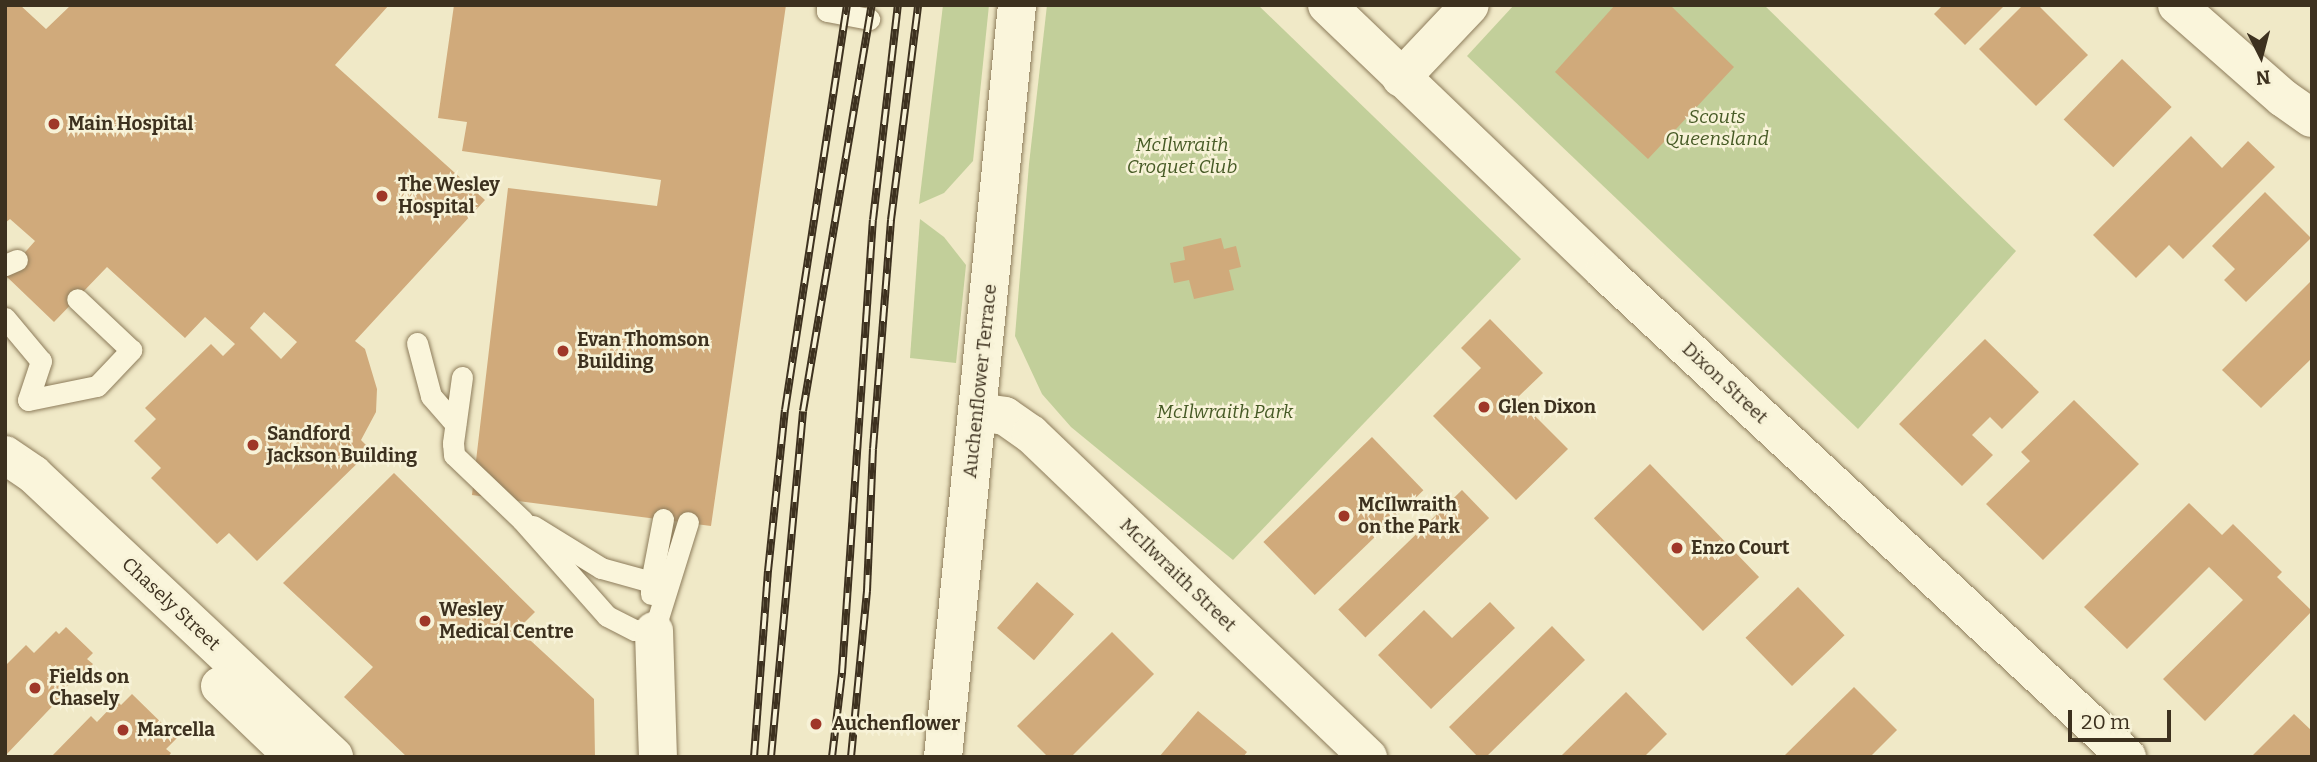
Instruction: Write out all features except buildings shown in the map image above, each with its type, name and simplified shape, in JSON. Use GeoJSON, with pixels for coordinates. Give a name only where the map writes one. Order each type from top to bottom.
{"type":"FeatureCollection","features":[{"type":"Feature","properties":{"kind":"street","name":"Auchenflower Terrace"},"geometry":{"type":"LineString","coordinates":[[943,757],[1017,5]]}},
{"type":"Feature","properties":{"kind":"street","name":"Dixon Street"},"geometry":{"type":"LineString","coordinates":[[1327,5],[1604,271],[2127,757]]}},
{"type":"Feature","properties":{"kind":"street"},"geometry":{"type":"LineString","coordinates":[[1401,78],[1470,5]]}},
{"type":"Feature","properties":{"kind":"street"},"geometry":{"type":"LineString","coordinates":[[2177,5],[2274,90],[2312,118]]}},
{"type":"Feature","properties":{"kind":"street","name":"McIlwraith Street"},"geometry":{"type":"LineString","coordinates":[[977,412],[1005,416],[1031,434],[1368,757]]}},
{"type":"Feature","properties":{"kind":"street","name":"Chasely Street"},"geometry":{"type":"LineString","coordinates":[[5,455],[33,474],[334,757]]}},
{"type":"Feature","properties":{"kind":"street","name":"Chasely Street"},"geometry":{"type":"LineString","coordinates":[[5,474],[16,492],[294,757]]}},
{"type":"Feature","properties":{"kind":"street"},"geometry":{"type":"LineString","coordinates":[[654,631],[658,757]]}},
{"type":"Feature","properties":{"kind":"lane"},"geometry":{"type":"LineString","coordinates":[[827,5],[827,10],[869,19]]}},
{"type":"Feature","properties":{"kind":"lane"},"geometry":{"type":"LineString","coordinates":[[5,318],[41,361],[28,400],[97,386],[131,350],[77,299]]}},
{"type":"Feature","properties":{"kind":"lane"},"geometry":{"type":"LineString","coordinates":[[417,344],[431,396],[455,424]]}},
{"type":"Feature","properties":{"kind":"lane"},"geometry":{"type":"LineString","coordinates":[[462,377],[455,424],[454,455],[522,520],[607,616],[623,626],[654,631]]}},
{"type":"Feature","properties":{"kind":"lane"},"geometry":{"type":"LineString","coordinates":[[654,631],[651,582],[663,519]]}},
{"type":"Feature","properties":{"kind":"lane"},"geometry":{"type":"LineString","coordinates":[[522,520],[601,568],[651,582]]}},
{"type":"Feature","properties":{"kind":"lane"},"geometry":{"type":"LineString","coordinates":[[654,631],[688,522]]}},
{"type":"Feature","properties":{"kind":"green space"},"geometry":{"type":"Polygon","coordinates":[[[943,5],[989,5],[973,161],[944,193],[919,204],[943,5]]]}},
{"type":"Feature","properties":{"kind":"green space","name":"McIlwraith Croquet Club"},"geometry":{"type":"Polygon","coordinates":[[[1047,5],[1258,5],[1521,259],[1233,560],[1071,427],[1042,394],[1015,336],[1029,164],[1047,5]]]}},
{"type":"Feature","properties":{"kind":"green space","name":"Scouts Queensland"},"geometry":{"type":"Polygon","coordinates":[[[1514,5],[1764,5],[2016,251],[1858,429],[1467,56],[1514,5]]]}},
{"type":"Feature","properties":{"kind":"green space"},"geometry":{"type":"Polygon","coordinates":[[[920,219],[944,237],[966,265],[956,363],[910,358],[920,219]]]}},
{"type":"Feature","properties":{"kind":"railway"},"geometry":{"type":"LineString","coordinates":[[754,757],[768,571],[785,410],[847,5]]}},
{"type":"Feature","properties":{"kind":"railway"},"geometry":{"type":"LineString","coordinates":[[771,757],[803,411],[872,5]]}},
{"type":"Feature","properties":{"kind":"railway"},"geometry":{"type":"LineString","coordinates":[[832,757],[842,673],[873,220],[898,5]]}},
{"type":"Feature","properties":{"kind":"railway"},"geometry":{"type":"LineString","coordinates":[[851,757],[867,591],[873,449],[891,220],[918,5]]}},
{"type":"Feature","properties":{"kind":"place","name":"Main Hospital"},"geometry":{"type":"Point","coordinates":[54,124]}},
{"type":"Feature","properties":{"kind":"place","name":"The Wesley Hospital"},"geometry":{"type":"Point","coordinates":[382,196]}},
{"type":"Feature","properties":{"kind":"place","name":"Evan Thomson Building"},"geometry":{"type":"Point","coordinates":[563,351]}},
{"type":"Feature","properties":{"kind":"place","name":"Glen Dixon"},"geometry":{"type":"Point","coordinates":[1484,407]}},
{"type":"Feature","properties":{"kind":"place","name":"Sandford Jackson Building"},"geometry":{"type":"Point","coordinates":[253,445]}},
{"type":"Feature","properties":{"kind":"place","name":"McIlwraith on the Park"},"geometry":{"type":"Point","coordinates":[1344,516]}},
{"type":"Feature","properties":{"kind":"place","name":"Enzo Court"},"geometry":{"type":"Point","coordinates":[1677,548]}},
{"type":"Feature","properties":{"kind":"place","name":"Wesley Medical Centre"},"geometry":{"type":"Point","coordinates":[425,621]}},
{"type":"Feature","properties":{"kind":"place","name":"Fields on Chasely"},"geometry":{"type":"Point","coordinates":[35,688]}},
{"type":"Feature","properties":{"kind":"place","name":"Auchenflower"},"geometry":{"type":"Point","coordinates":[816,724]}},
{"type":"Feature","properties":{"kind":"place","name":"Marcella"},"geometry":{"type":"Point","coordinates":[123,730]}},
{"type":"Feature","properties":{"kind":"park label","name":"McIlwraith Park"},"geometry":{"type":"Point","coordinates":[1225,412]}}]}
